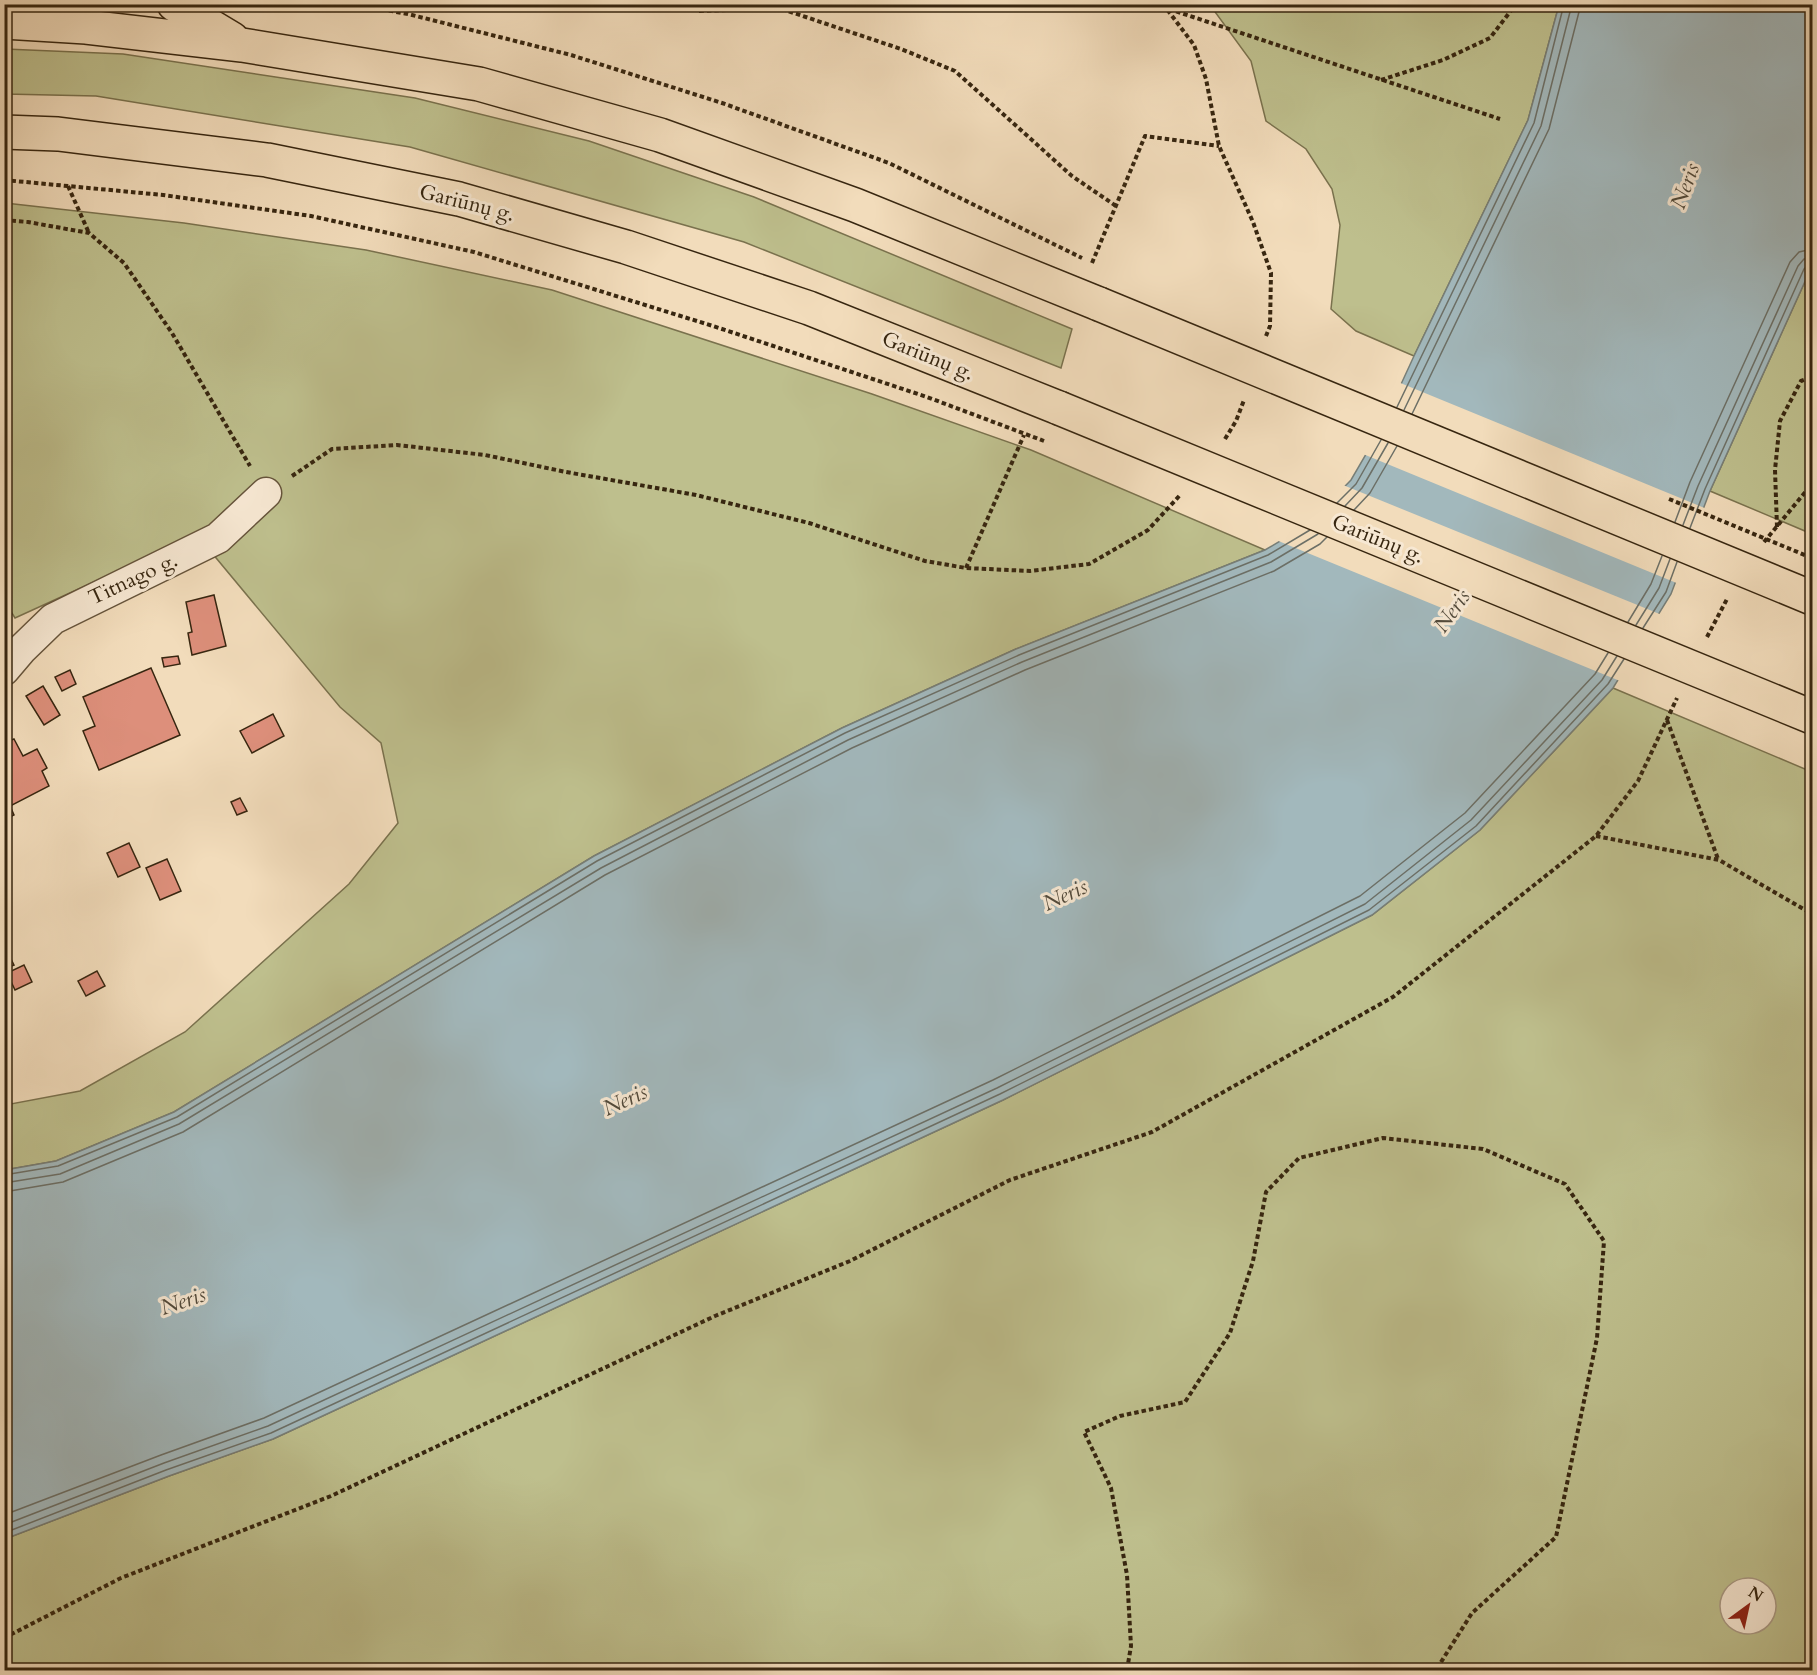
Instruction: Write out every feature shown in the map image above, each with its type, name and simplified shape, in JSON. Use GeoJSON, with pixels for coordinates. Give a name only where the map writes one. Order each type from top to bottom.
{"type":"FeatureCollection","features":[{"type":"Feature","properties":{"kind":"highway"},"geometry":{"type":"LineString","coordinates":[[174,4],[242,45]]}},
{"type":"Feature","properties":{"kind":"highway"},"geometry":{"type":"LineString","coordinates":[[4,22],[86,27],[242,45],[479,84],[660,135],[855,205],[1812,598]]}},
{"type":"Feature","properties":{"kind":"highway","name":"Gariūnų g."},"geometry":{"type":"LineString","coordinates":[[4,132],[58,134],[267,160],[459,199],[626,247],[808,308],[1059,408],[1812,717]]}},
{"type":"Feature","properties":{"kind":"street","name":"Titnago g."},"geometry":{"type":"LineString","coordinates":[[4,670],[53,619],[218,538],[266,493]]}},
{"type":"Feature","properties":{"kind":"path"},"geometry":{"type":"LineString","coordinates":[[352,4],[408,14],[571,55],[722,103],[889,163],[1102,268]]}},
{"type":"Feature","properties":{"kind":"path"},"geometry":{"type":"LineString","coordinates":[[678,4],[700,11],[779,9],[901,49],[955,71],[1072,176],[1116,206]]}},
{"type":"Feature","properties":{"kind":"path"},"geometry":{"type":"LineString","coordinates":[[1380,80],[1443,60],[1490,38],[1516,4]]}},
{"type":"Feature","properties":{"kind":"path"},"geometry":{"type":"LineString","coordinates":[[1168,9],[1500,119]]}},
{"type":"Feature","properties":{"kind":"path"},"geometry":{"type":"LineString","coordinates":[[1092,263],[1145,136],[1219,146]]}},
{"type":"Feature","properties":{"kind":"path"},"geometry":{"type":"LineString","coordinates":[[4,180],[163,195],[310,216],[474,252],[713,326],[905,389],[1024,435],[1046,441]]}},
{"type":"Feature","properties":{"kind":"path"},"geometry":{"type":"LineString","coordinates":[[68,185],[89,233],[124,263],[172,333],[266,493],[332,449],[397,445],[485,455],[696,495],[809,523],[925,561],[966,568],[1024,435]]}},
{"type":"Feature","properties":{"kind":"path"},"geometry":{"type":"LineString","coordinates":[[4,220],[89,233]]}},
{"type":"Feature","properties":{"kind":"path"},"geometry":{"type":"LineString","coordinates":[[1777,527],[1775,470],[1780,421],[1801,381],[1812,377]]}},
{"type":"Feature","properties":{"kind":"path"},"geometry":{"type":"LineString","coordinates":[[4,1638],[121,1578],[331,1496],[715,1316],[849,1261],[1010,1180],[1152,1132],[1393,998],[1596,836],[1638,780],[1667,720],[1719,860]]}},
{"type":"Feature","properties":{"kind":"path"},"geometry":{"type":"LineString","coordinates":[[1596,836],[1719,860],[1812,914]]}},
{"type":"Feature","properties":{"kind":"path"},"geometry":{"type":"LineString","coordinates":[[1127,1671],[1131,1646],[1127,1575],[1112,1488],[1084,1432],[1120,1416],[1185,1402],[1230,1333],[1254,1261],[1266,1192],[1299,1158],[1383,1138],[1483,1149],[1565,1184],[1604,1241],[1597,1338],[1556,1537],[1472,1613],[1436,1671]]}},
{"type":"Feature","properties":{"kind":"green space"},"geometry":{"type":"Polygon","coordinates":[[[1210,5],[1559,5],[1528,120],[1414,356],[1356,331],[1331,309],[1340,225],[1332,189],[1306,149],[1266,121],[1251,61],[1210,5]]]}},
{"type":"Feature","properties":{"kind":"green space"},"geometry":{"type":"Polygon","coordinates":[[[5,49],[123,54],[415,98],[589,141],[754,197],[1072,329],[1061,368],[744,242],[410,147],[96,96],[5,94],[5,49]]]}},
{"type":"Feature","properties":{"kind":"green space"},"geometry":{"type":"Polygon","coordinates":[[[5,203],[184,223],[366,250],[552,290],[872,394],[1031,450],[1265,550],[1016,649],[842,728],[594,856],[174,1112],[56,1161],[5,1170],[5,1105],[80,1091],[185,1032],[349,884],[398,823],[381,743],[340,707],[197,535],[15,618],[5,602],[5,203]]]}},
{"type":"Feature","properties":{"kind":"green space"},"geometry":{"type":"Polygon","coordinates":[[[1812,266],[1812,534],[1710,491],[1812,266]]]}},
{"type":"Feature","properties":{"kind":"green space"},"geometry":{"type":"Polygon","coordinates":[[[1613,688],[1812,772],[1812,1670],[5,1670],[5,1539],[273,1439],[1003,1100],[1372,915],[1480,830],[1613,688]]]}},
{"type":"Feature","properties":{"kind":"water","name":"Neris"},"geometry":{"type":"Polygon","coordinates":[[[1559,5],[1812,5],[1812,266],[1710,491],[1671,594],[1613,688],[1480,830],[1372,915],[1003,1100],[273,1439],[5,1539],[5,1170],[56,1161],[174,1112],[594,856],[842,728],[1016,649],[1265,550],[1307,525],[1351,480],[1379,432],[1528,120],[1559,5]]]}},
{"type":"Feature","properties":{"kind":"pier"},"geometry":{"type":"Polygon","coordinates":[[[1398,382],[1707,509],[1679,584],[1363,454],[1398,382]]]}},
{"type":"Feature","properties":{"kind":"pier"},"geometry":{"type":"Polygon","coordinates":[[[1343,485],[1662,615],[1620,681],[1276,540],[1306,523],[1343,485]]]}},
{"type":"Feature","properties":{"kind":"building"},"geometry":{"type":"Polygon","coordinates":[[[214,595],[226,646],[192,655],[188,633],[192,632],[186,602],[214,595]]]}},
{"type":"Feature","properties":{"kind":"building"},"geometry":{"type":"Polygon","coordinates":[[[178,656],[180,664],[164,667],[162,658],[178,656]]]}},
{"type":"Feature","properties":{"kind":"building"},"geometry":{"type":"Polygon","coordinates":[[[151,668],[180,735],[99,770],[83,731],[95,726],[83,697],[151,668]]]}},
{"type":"Feature","properties":{"kind":"building"},"geometry":{"type":"Polygon","coordinates":[[[70,670],[76,684],[62,691],[55,677],[70,670]]]}},
{"type":"Feature","properties":{"kind":"building"},"geometry":{"type":"Polygon","coordinates":[[[43,686],[60,715],[44,725],[26,696],[43,686]]]}},
{"type":"Feature","properties":{"kind":"building"},"geometry":{"type":"Polygon","coordinates":[[[273,714],[284,736],[252,753],[240,731],[273,714]]]}},
{"type":"Feature","properties":{"kind":"building"},"geometry":{"type":"Polygon","coordinates":[[[14,739],[23,756],[37,749],[47,768],[42,771],[49,786],[10,806],[14,815],[4,820],[4,743],[14,739]]]}},
{"type":"Feature","properties":{"kind":"building"},"geometry":{"type":"Polygon","coordinates":[[[240,798],[247,811],[237,815],[231,802],[240,798]]]}},
{"type":"Feature","properties":{"kind":"building"},"geometry":{"type":"Polygon","coordinates":[[[129,843],[140,867],[118,877],[107,853],[129,843]]]}},
{"type":"Feature","properties":{"kind":"building"},"geometry":{"type":"Polygon","coordinates":[[[167,859],[181,891],[160,900],[146,868],[167,859]]]}},
{"type":"Feature","properties":{"kind":"building"},"geometry":{"type":"Polygon","coordinates":[[[4,945],[14,965],[4,969],[4,945]]]}},
{"type":"Feature","properties":{"kind":"building"},"geometry":{"type":"Polygon","coordinates":[[[24,965],[32,982],[15,990],[7,973],[24,965]]]}},
{"type":"Feature","properties":{"kind":"building"},"geometry":{"type":"Polygon","coordinates":[[[97,971],[105,986],[86,996],[78,981],[97,971]]]}}]}
